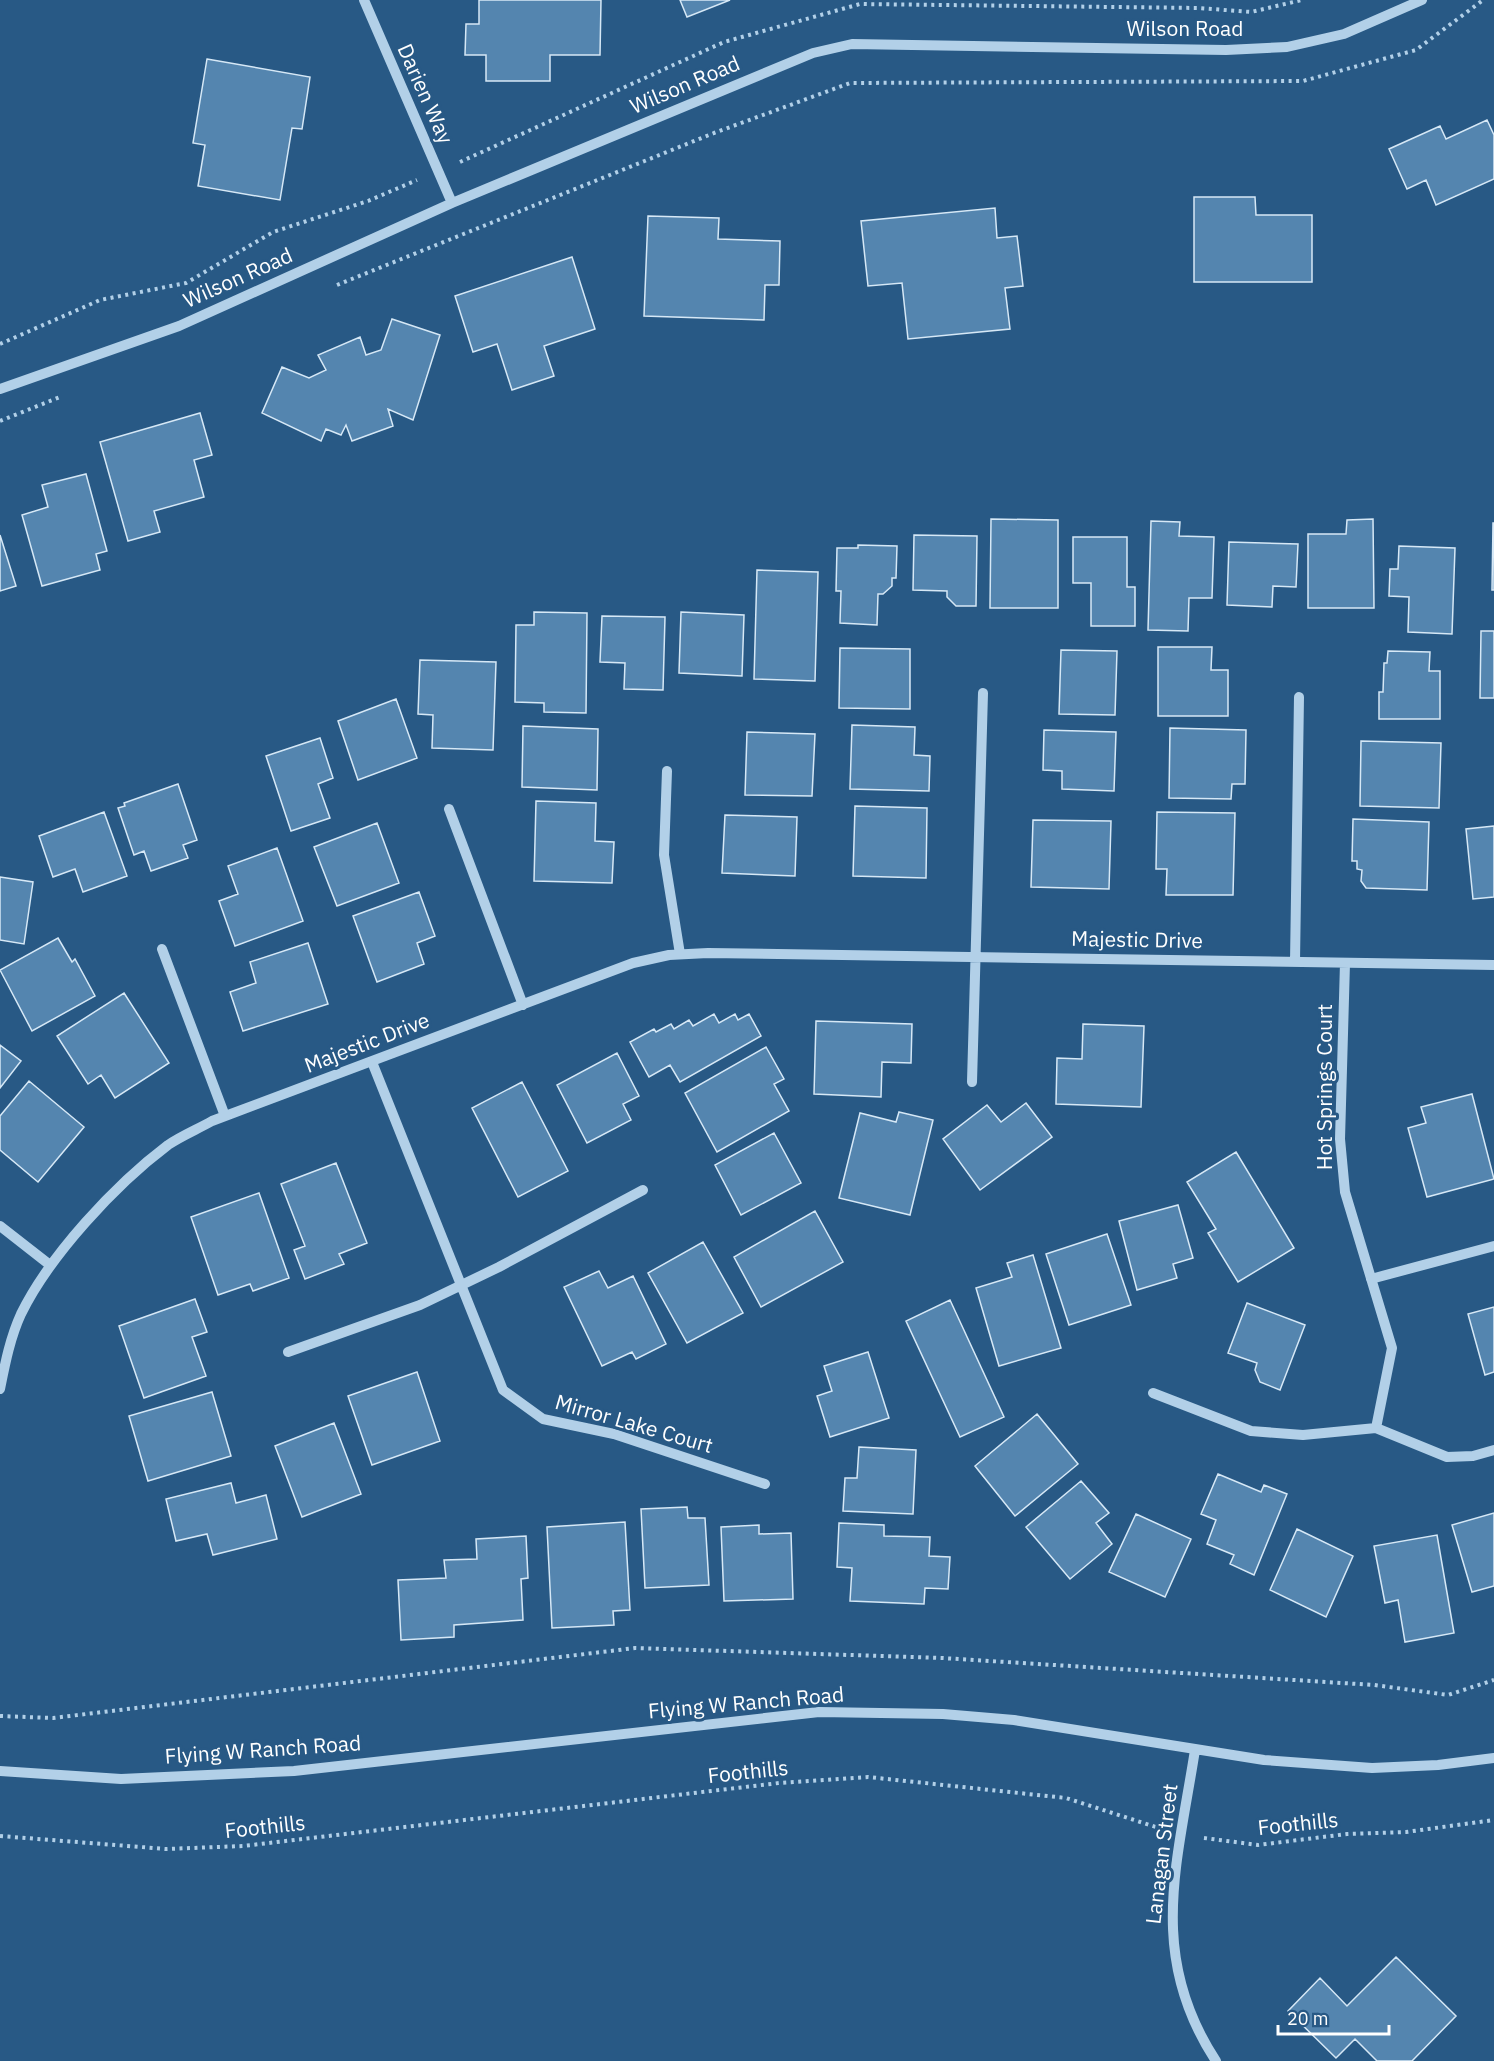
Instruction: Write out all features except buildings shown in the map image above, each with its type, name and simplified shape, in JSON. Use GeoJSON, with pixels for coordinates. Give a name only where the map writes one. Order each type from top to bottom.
{"type":"FeatureCollection","features":[{"type":"Feature","properties":{"kind":"street","name":"Darien Way"},"geometry":{"type":"LineString","coordinates":[[364,0],[452,204]]}},
{"type":"Feature","properties":{"kind":"street","name":"Wilson Road"},"geometry":{"type":"LineString","coordinates":[[0,389],[179,326],[452,204],[813,53],[852,44],[1226,50],[1287,47],[1344,34],[1422,0]]}},
{"type":"Feature","properties":{"kind":"street"},"geometry":{"type":"LineString","coordinates":[[972,1082],[978,957],[983,693]]}},
{"type":"Feature","properties":{"kind":"street"},"geometry":{"type":"LineString","coordinates":[[1295,962],[1299,697]]}},
{"type":"Feature","properties":{"kind":"street"},"geometry":{"type":"LineString","coordinates":[[667,771],[664,855],[669,899],[680,954]]}},
{"type":"Feature","properties":{"kind":"street"},"geometry":{"type":"LineString","coordinates":[[449,809],[523,1005]]}},
{"type":"Feature","properties":{"kind":"street"},"geometry":{"type":"LineString","coordinates":[[162,949],[225,1116]]}},
{"type":"Feature","properties":{"kind":"street","name":"Majestic Drive"},"geometry":{"type":"LineString","coordinates":[[0,1389],[6,1359],[21,1315],[50,1265],[129,1178],[170,1144],[225,1116],[633,963],[680,954],[1494,965]]}},
{"type":"Feature","properties":{"kind":"street","name":"Hot Springs Court"},"geometry":{"type":"LineString","coordinates":[[1345,963],[1340,1139],[1345,1192],[1392,1348],[1376,1428]]}},
{"type":"Feature","properties":{"kind":"street","name":"Mirror Lake Court"},"geometry":{"type":"LineString","coordinates":[[372,1062],[502,1390],[543,1419],[614,1434],[765,1484]]}},
{"type":"Feature","properties":{"kind":"street"},"geometry":{"type":"LineString","coordinates":[[288,1352],[420,1305],[460,1287],[643,1190]]}},
{"type":"Feature","properties":{"kind":"street"},"geometry":{"type":"LineString","coordinates":[[0,1226],[50,1265]]}},
{"type":"Feature","properties":{"kind":"street"},"geometry":{"type":"LineString","coordinates":[[1371,1279],[1494,1246]]}},
{"type":"Feature","properties":{"kind":"street"},"geometry":{"type":"LineString","coordinates":[[1153,1393],[1251,1431],[1303,1434],[1376,1428],[1447,1457],[1473,1456],[1494,1450]]}},
{"type":"Feature","properties":{"kind":"street","name":"Flying W Ranch Road"},"geometry":{"type":"LineString","coordinates":[[0,1771],[121,1779],[294,1771],[819,1712],[943,1713],[1014,1720],[1263,1760],[1372,1768],[1438,1765],[1494,1758]]}},
{"type":"Feature","properties":{"kind":"street","name":"Lanagan Street"},"geometry":{"type":"LineString","coordinates":[[1196,1750],[1172,1902],[1172,1948],[1184,1998],[1202,2039],[1216,2061]]}},
{"type":"Feature","properties":{"kind":"path"},"geometry":{"type":"LineString","coordinates":[[329,288],[714,132],[850,83],[1303,81],[1416,50],[1482,0]]}},
{"type":"Feature","properties":{"kind":"path"},"geometry":{"type":"LineString","coordinates":[[0,421],[66,395]]}},
{"type":"Feature","properties":{"kind":"path"},"geometry":{"type":"LineString","coordinates":[[0,1716],[53,1718],[635,1648],[942,1658],[1374,1685],[1448,1695],[1494,1680]]}},
{"type":"Feature","properties":{"kind":"path","name":"Foothills"},"geometry":{"type":"LineString","coordinates":[[0,1836],[166,1849],[243,1846],[779,1783],[868,1777],[1066,1798],[1182,1835],[1258,1845],[1347,1834],[1406,1832],[1494,1820]]}}]}
